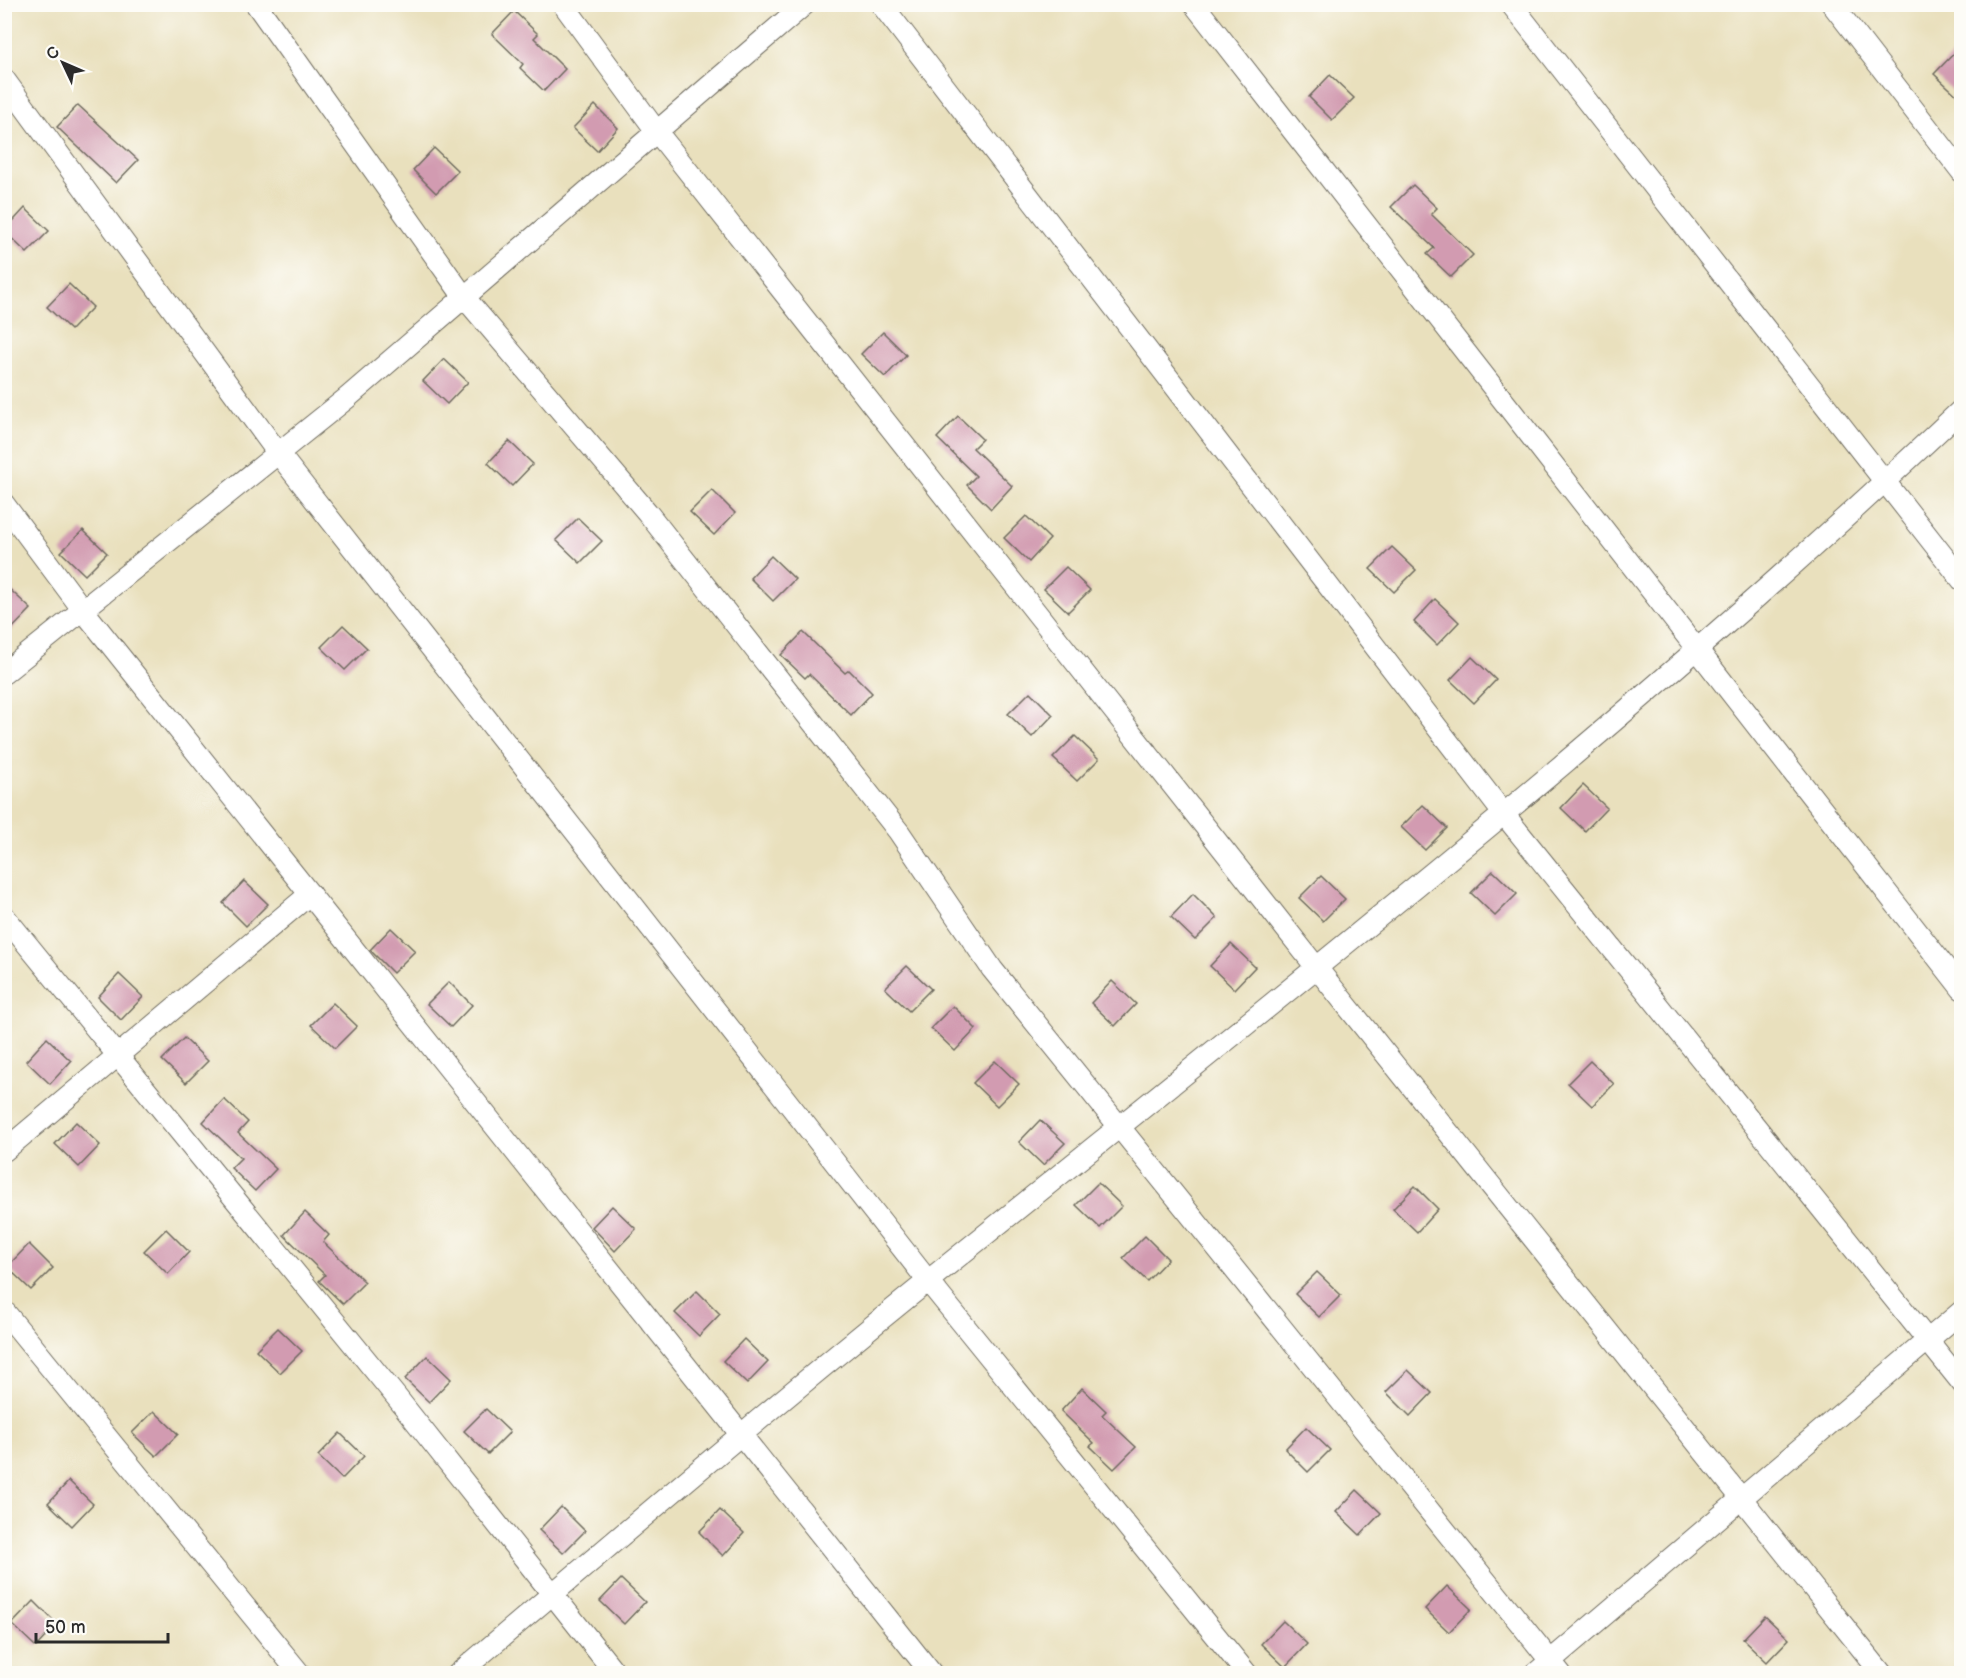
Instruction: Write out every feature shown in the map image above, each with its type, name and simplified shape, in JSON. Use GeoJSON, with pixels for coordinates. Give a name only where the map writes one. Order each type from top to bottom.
{"type":"FeatureCollection","features":[{"type":"Feature","properties":{"kind":"street"},"geometry":{"type":"LineString","coordinates":[[256,4],[464,297],[668,539],[899,832],[992,969],[1549,1669],[1741,1499],[1962,1311]]}},
{"type":"Feature","properties":{"kind":"street"},"geometry":{"type":"LineString","coordinates":[[562,4],[657,132],[1316,967],[1882,1674]]}},
{"type":"Feature","properties":{"kind":"street"},"geometry":{"type":"LineString","coordinates":[[4,673],[278,453],[464,297],[805,4]]}},
{"type":"Feature","properties":{"kind":"street"},"geometry":{"type":"LineString","coordinates":[[881,4],[1503,813],[1962,1383]]}},
{"type":"Feature","properties":{"kind":"street"},"geometry":{"type":"LineString","coordinates":[[1194,4],[1962,989]]}},
{"type":"Feature","properties":{"kind":"street"},"geometry":{"type":"LineString","coordinates":[[1511,4],[1962,580]]}},
{"type":"Feature","properties":{"kind":"street"},"geometry":{"type":"LineString","coordinates":[[1832,4],[1962,172]]}},
{"type":"Feature","properties":{"kind":"street"},"geometry":{"type":"LineString","coordinates":[[4,79],[278,453],[928,1281],[1247,1674]]}},
{"type":"Feature","properties":{"kind":"street"},"geometry":{"type":"LineString","coordinates":[[458,1674],[741,1433],[1120,1127],[1503,813],[1885,482],[1962,409]]}},
{"type":"Feature","properties":{"kind":"street"},"geometry":{"type":"LineString","coordinates":[[4,504],[83,610],[932,1674]]}},
{"type":"Feature","properties":{"kind":"street"},"geometry":{"type":"LineString","coordinates":[[4,1151],[310,894]]}},
{"type":"Feature","properties":{"kind":"street"},"geometry":{"type":"LineString","coordinates":[[4,916],[398,1399],[616,1674]]}},
{"type":"Feature","properties":{"kind":"street"},"geometry":{"type":"LineString","coordinates":[[4,1311],[300,1674]]}},
{"type":"Feature","properties":{"kind":"building"},"geometry":{"type":"Polygon","coordinates":[[[514,11],[538,34],[534,38],[565,69],[544,91],[520,68],[523,64],[492,34],[514,11]]]}},
{"type":"Feature","properties":{"kind":"building"},"geometry":{"type":"Polygon","coordinates":[[[1962,45],[1962,100],[1934,74],[1962,45]]]}},
{"type":"Feature","properties":{"kind":"building"},"geometry":{"type":"Polygon","coordinates":[[[1330,75],[1354,98],[1332,120],[1309,97],[1330,75]]]}},
{"type":"Feature","properties":{"kind":"building"},"geometry":{"type":"Polygon","coordinates":[[[78,105],[138,160],[116,183],[57,127],[78,105]]]}},
{"type":"Feature","properties":{"kind":"building"},"geometry":{"type":"Polygon","coordinates":[[[595,105],[618,128],[597,151],[573,128],[595,105]]]}},
{"type":"Feature","properties":{"kind":"building"},"geometry":{"type":"Polygon","coordinates":[[[434,148],[458,171],[436,193],[413,170],[434,148]]]}},
{"type":"Feature","properties":{"kind":"building"},"geometry":{"type":"Polygon","coordinates":[[[1413,185],[1437,208],[1431,214],[1473,255],[1451,277],[1427,254],[1434,248],[1391,207],[1413,185]]]}},
{"type":"Feature","properties":{"kind":"building"},"geometry":{"type":"Polygon","coordinates":[[[25,208],[49,231],[27,253],[4,231],[25,208]]]}},
{"type":"Feature","properties":{"kind":"building"},"geometry":{"type":"Polygon","coordinates":[[[69,284],[93,307],[71,330],[47,307],[69,284]]]}},
{"type":"Feature","properties":{"kind":"building"},"geometry":{"type":"Polygon","coordinates":[[[883,332],[906,355],[885,377],[861,354],[883,332]]]}},
{"type":"Feature","properties":{"kind":"building"},"geometry":{"type":"Polygon","coordinates":[[[444,359],[468,382],[447,404],[423,381],[444,359]]]}},
{"type":"Feature","properties":{"kind":"building"},"geometry":{"type":"Polygon","coordinates":[[[958,416],[982,439],[973,448],[1012,486],[991,509],[967,485],[976,476],[937,438],[958,416]]]}},
{"type":"Feature","properties":{"kind":"building"},"geometry":{"type":"Polygon","coordinates":[[[509,441],[533,464],[512,486],[488,463],[509,441]]]}},
{"type":"Feature","properties":{"kind":"building"},"geometry":{"type":"Polygon","coordinates":[[[712,490],[735,513],[714,535],[690,512],[712,490]]]}},
{"type":"Feature","properties":{"kind":"building"},"geometry":{"type":"Polygon","coordinates":[[[1026,516],[1050,539],[1029,562],[1004,538],[1026,516]]]}},
{"type":"Feature","properties":{"kind":"building"},"geometry":{"type":"Polygon","coordinates":[[[578,518],[602,541],[580,563],[556,540],[578,518]]]}},
{"type":"Feature","properties":{"kind":"building"},"geometry":{"type":"Polygon","coordinates":[[[83,530],[107,553],[85,575],[61,552],[83,530]]]}},
{"type":"Feature","properties":{"kind":"building"},"geometry":{"type":"Polygon","coordinates":[[[1392,547],[1416,570],[1394,592],[1370,569],[1392,547]]]}},
{"type":"Feature","properties":{"kind":"building"},"geometry":{"type":"Polygon","coordinates":[[[771,556],[795,579],[773,601],[750,578],[771,556]]]}},
{"type":"Feature","properties":{"kind":"building"},"geometry":{"type":"Polygon","coordinates":[[[1066,567],[1090,590],[1068,612],[1044,589],[1066,567]]]}},
{"type":"Feature","properties":{"kind":"building"},"geometry":{"type":"Polygon","coordinates":[[[4,584],[31,609],[4,637],[4,584]]]}},
{"type":"Feature","properties":{"kind":"building"},"geometry":{"type":"Polygon","coordinates":[[[1435,599],[1459,622],[1437,645],[1414,622],[1435,599]]]}},
{"type":"Feature","properties":{"kind":"building"},"geometry":{"type":"Polygon","coordinates":[[[343,625],[367,648],[345,670],[321,647],[343,625]]]}},
{"type":"Feature","properties":{"kind":"building"},"geometry":{"type":"Polygon","coordinates":[[[803,632],[845,673],[849,670],[872,693],[851,715],[809,674],[805,678],[781,655],[803,632]]]}},
{"type":"Feature","properties":{"kind":"building"},"geometry":{"type":"Polygon","coordinates":[[[1472,657],[1496,680],[1474,703],[1450,680],[1472,657]]]}},
{"type":"Feature","properties":{"kind":"building"},"geometry":{"type":"Polygon","coordinates":[[[1030,692],[1053,715],[1032,737],[1008,714],[1030,692]]]}},
{"type":"Feature","properties":{"kind":"building"},"geometry":{"type":"Polygon","coordinates":[[[1075,736],[1099,759],[1077,781],[1053,758],[1075,736]]]}},
{"type":"Feature","properties":{"kind":"building"},"geometry":{"type":"Polygon","coordinates":[[[1583,785],[1607,808],[1585,831],[1561,808],[1583,785]]]}},
{"type":"Feature","properties":{"kind":"building"},"geometry":{"type":"Polygon","coordinates":[[[1423,805],[1447,828],[1425,850],[1401,827],[1423,805]]]}},
{"type":"Feature","properties":{"kind":"building"},"geometry":{"type":"Polygon","coordinates":[[[1493,871],[1517,894],[1495,916],[1471,893],[1493,871]]]}},
{"type":"Feature","properties":{"kind":"building"},"geometry":{"type":"Polygon","coordinates":[[[1321,876],[1345,899],[1323,921],[1299,898],[1321,876]]]}},
{"type":"Feature","properties":{"kind":"building"},"geometry":{"type":"Polygon","coordinates":[[[244,881],[268,904],[246,926],[223,903],[244,881]]]}},
{"type":"Feature","properties":{"kind":"building"},"geometry":{"type":"Polygon","coordinates":[[[1193,894],[1217,918],[1195,940],[1171,917],[1193,894]]]}},
{"type":"Feature","properties":{"kind":"building"},"geometry":{"type":"Polygon","coordinates":[[[391,928],[415,951],[393,973],[370,950],[391,928]]]}},
{"type":"Feature","properties":{"kind":"building"},"geometry":{"type":"Polygon","coordinates":[[[1231,944],[1255,967],[1234,989],[1210,966],[1231,944]]]}},
{"type":"Feature","properties":{"kind":"building"},"geometry":{"type":"Polygon","coordinates":[[[907,966],[931,989],[909,1011],[885,988],[907,966]]]}},
{"type":"Feature","properties":{"kind":"building"},"geometry":{"type":"Polygon","coordinates":[[[119,974],[143,997],[121,1020],[98,997],[119,974]]]}},
{"type":"Feature","properties":{"kind":"building"},"geometry":{"type":"Polygon","coordinates":[[[1112,981],[1136,1004],[1115,1026],[1091,1003],[1112,981]]]}},
{"type":"Feature","properties":{"kind":"building"},"geometry":{"type":"Polygon","coordinates":[[[449,982],[472,1005],[451,1027],[427,1004],[449,982]]]}},
{"type":"Feature","properties":{"kind":"building"},"geometry":{"type":"Polygon","coordinates":[[[333,1003],[357,1026],[335,1048],[311,1025],[333,1003]]]}},
{"type":"Feature","properties":{"kind":"building"},"geometry":{"type":"Polygon","coordinates":[[[953,1006],[976,1029],[955,1051],[931,1028],[953,1006]]]}},
{"type":"Feature","properties":{"kind":"building"},"geometry":{"type":"Polygon","coordinates":[[[47,1038],[71,1061],[50,1084],[26,1061],[47,1038]]]}},
{"type":"Feature","properties":{"kind":"building"},"geometry":{"type":"Polygon","coordinates":[[[184,1038],[208,1061],[186,1083],[162,1060],[184,1038]]]}},
{"type":"Feature","properties":{"kind":"building"},"geometry":{"type":"Polygon","coordinates":[[[995,1061],[1019,1084],[997,1106],[973,1083],[995,1061]]]}},
{"type":"Feature","properties":{"kind":"building"},"geometry":{"type":"Polygon","coordinates":[[[1590,1061],[1614,1084],[1592,1106],[1568,1083],[1590,1061]]]}},
{"type":"Feature","properties":{"kind":"building"},"geometry":{"type":"Polygon","coordinates":[[[224,1099],[248,1122],[238,1133],[276,1169],[255,1191],[231,1168],[241,1158],[203,1122],[224,1099]]]}},
{"type":"Feature","properties":{"kind":"building"},"geometry":{"type":"Polygon","coordinates":[[[1040,1120],[1065,1143],[1043,1165],[1019,1142],[1040,1120]]]}},
{"type":"Feature","properties":{"kind":"building"},"geometry":{"type":"Polygon","coordinates":[[[76,1122],[100,1145],[79,1167],[55,1144],[76,1122]]]}},
{"type":"Feature","properties":{"kind":"building"},"geometry":{"type":"Polygon","coordinates":[[[1098,1183],[1122,1206],[1100,1228],[1076,1205],[1098,1183]]]}},
{"type":"Feature","properties":{"kind":"building"},"geometry":{"type":"Polygon","coordinates":[[[1415,1186],[1438,1209],[1417,1232],[1393,1209],[1415,1186]]]}},
{"type":"Feature","properties":{"kind":"building"},"geometry":{"type":"Polygon","coordinates":[[[612,1206],[636,1229],[615,1251],[592,1227],[612,1206]]]}},
{"type":"Feature","properties":{"kind":"building"},"geometry":{"type":"Polygon","coordinates":[[[305,1212],[329,1235],[323,1242],[365,1282],[343,1304],[319,1281],[325,1275],[284,1235],[305,1212]]]}},
{"type":"Feature","properties":{"kind":"building"},"geometry":{"type":"Polygon","coordinates":[[[166,1229],[189,1252],[168,1274],[144,1251],[166,1229]]]}},
{"type":"Feature","properties":{"kind":"building"},"geometry":{"type":"Polygon","coordinates":[[[1145,1236],[1168,1259],[1147,1281],[1123,1258],[1145,1236]]]}},
{"type":"Feature","properties":{"kind":"building"},"geometry":{"type":"Polygon","coordinates":[[[29,1244],[53,1268],[31,1290],[7,1267],[29,1244]]]}},
{"type":"Feature","properties":{"kind":"building"},"geometry":{"type":"Polygon","coordinates":[[[1317,1272],[1341,1295],[1319,1317],[1295,1294],[1317,1272]]]}},
{"type":"Feature","properties":{"kind":"building"},"geometry":{"type":"Polygon","coordinates":[[[697,1291],[720,1314],[699,1336],[675,1313],[697,1291]]]}},
{"type":"Feature","properties":{"kind":"building"},"geometry":{"type":"Polygon","coordinates":[[[278,1328],[302,1351],[280,1373],[256,1350],[278,1328]]]}},
{"type":"Feature","properties":{"kind":"building"},"geometry":{"type":"Polygon","coordinates":[[[744,1339],[768,1362],[747,1384],[723,1361],[744,1339]]]}},
{"type":"Feature","properties":{"kind":"building"},"geometry":{"type":"Polygon","coordinates":[[[427,1356],[451,1379],[429,1402],[405,1379],[427,1356]]]}},
{"type":"Feature","properties":{"kind":"building"},"geometry":{"type":"Polygon","coordinates":[[[1408,1370],[1432,1393],[1410,1416],[1386,1392],[1408,1370]]]}},
{"type":"Feature","properties":{"kind":"building"},"geometry":{"type":"Polygon","coordinates":[[[1082,1388],[1106,1411],[1102,1415],[1136,1447],[1114,1469],[1090,1446],[1094,1443],[1061,1411],[1082,1388]]]}},
{"type":"Feature","properties":{"kind":"building"},"geometry":{"type":"Polygon","coordinates":[[[486,1409],[510,1432],[488,1454],[464,1431],[486,1409]]]}},
{"type":"Feature","properties":{"kind":"building"},"geometry":{"type":"Polygon","coordinates":[[[154,1411],[178,1434],[156,1456],[132,1433],[154,1411]]]}},
{"type":"Feature","properties":{"kind":"building"},"geometry":{"type":"Polygon","coordinates":[[[1306,1427],[1330,1450],[1308,1472],[1285,1449],[1306,1427]]]}},
{"type":"Feature","properties":{"kind":"building"},"geometry":{"type":"Polygon","coordinates":[[[340,1433],[364,1456],[342,1479],[318,1456],[340,1433]]]}},
{"type":"Feature","properties":{"kind":"building"},"geometry":{"type":"Polygon","coordinates":[[[69,1481],[93,1504],[72,1526],[48,1503],[69,1481]]]}},
{"type":"Feature","properties":{"kind":"building"},"geometry":{"type":"Polygon","coordinates":[[[1357,1490],[1381,1513],[1360,1535],[1336,1512],[1357,1490]]]}},
{"type":"Feature","properties":{"kind":"building"},"geometry":{"type":"Polygon","coordinates":[[[561,1507],[585,1531],[563,1553],[539,1530],[561,1507]]]}},
{"type":"Feature","properties":{"kind":"building"},"geometry":{"type":"Polygon","coordinates":[[[720,1510],[744,1533],[723,1556],[699,1532],[720,1510]]]}},
{"type":"Feature","properties":{"kind":"building"},"geometry":{"type":"Polygon","coordinates":[[[621,1579],[645,1602],[624,1624],[600,1601],[621,1579]]]}},
{"type":"Feature","properties":{"kind":"building"},"geometry":{"type":"Polygon","coordinates":[[[1447,1586],[1471,1609],[1449,1632],[1425,1609],[1447,1586]]]}},
{"type":"Feature","properties":{"kind":"building"},"geometry":{"type":"Polygon","coordinates":[[[34,1601],[57,1624],[36,1647],[12,1624],[34,1601]]]}},
{"type":"Feature","properties":{"kind":"building"},"geometry":{"type":"Polygon","coordinates":[[[1765,1616],[1789,1639],[1767,1662],[1743,1639],[1765,1616]]]}},
{"type":"Feature","properties":{"kind":"building"},"geometry":{"type":"Polygon","coordinates":[[[1283,1621],[1307,1644],[1285,1667],[1261,1644],[1283,1621]]]}}]}
